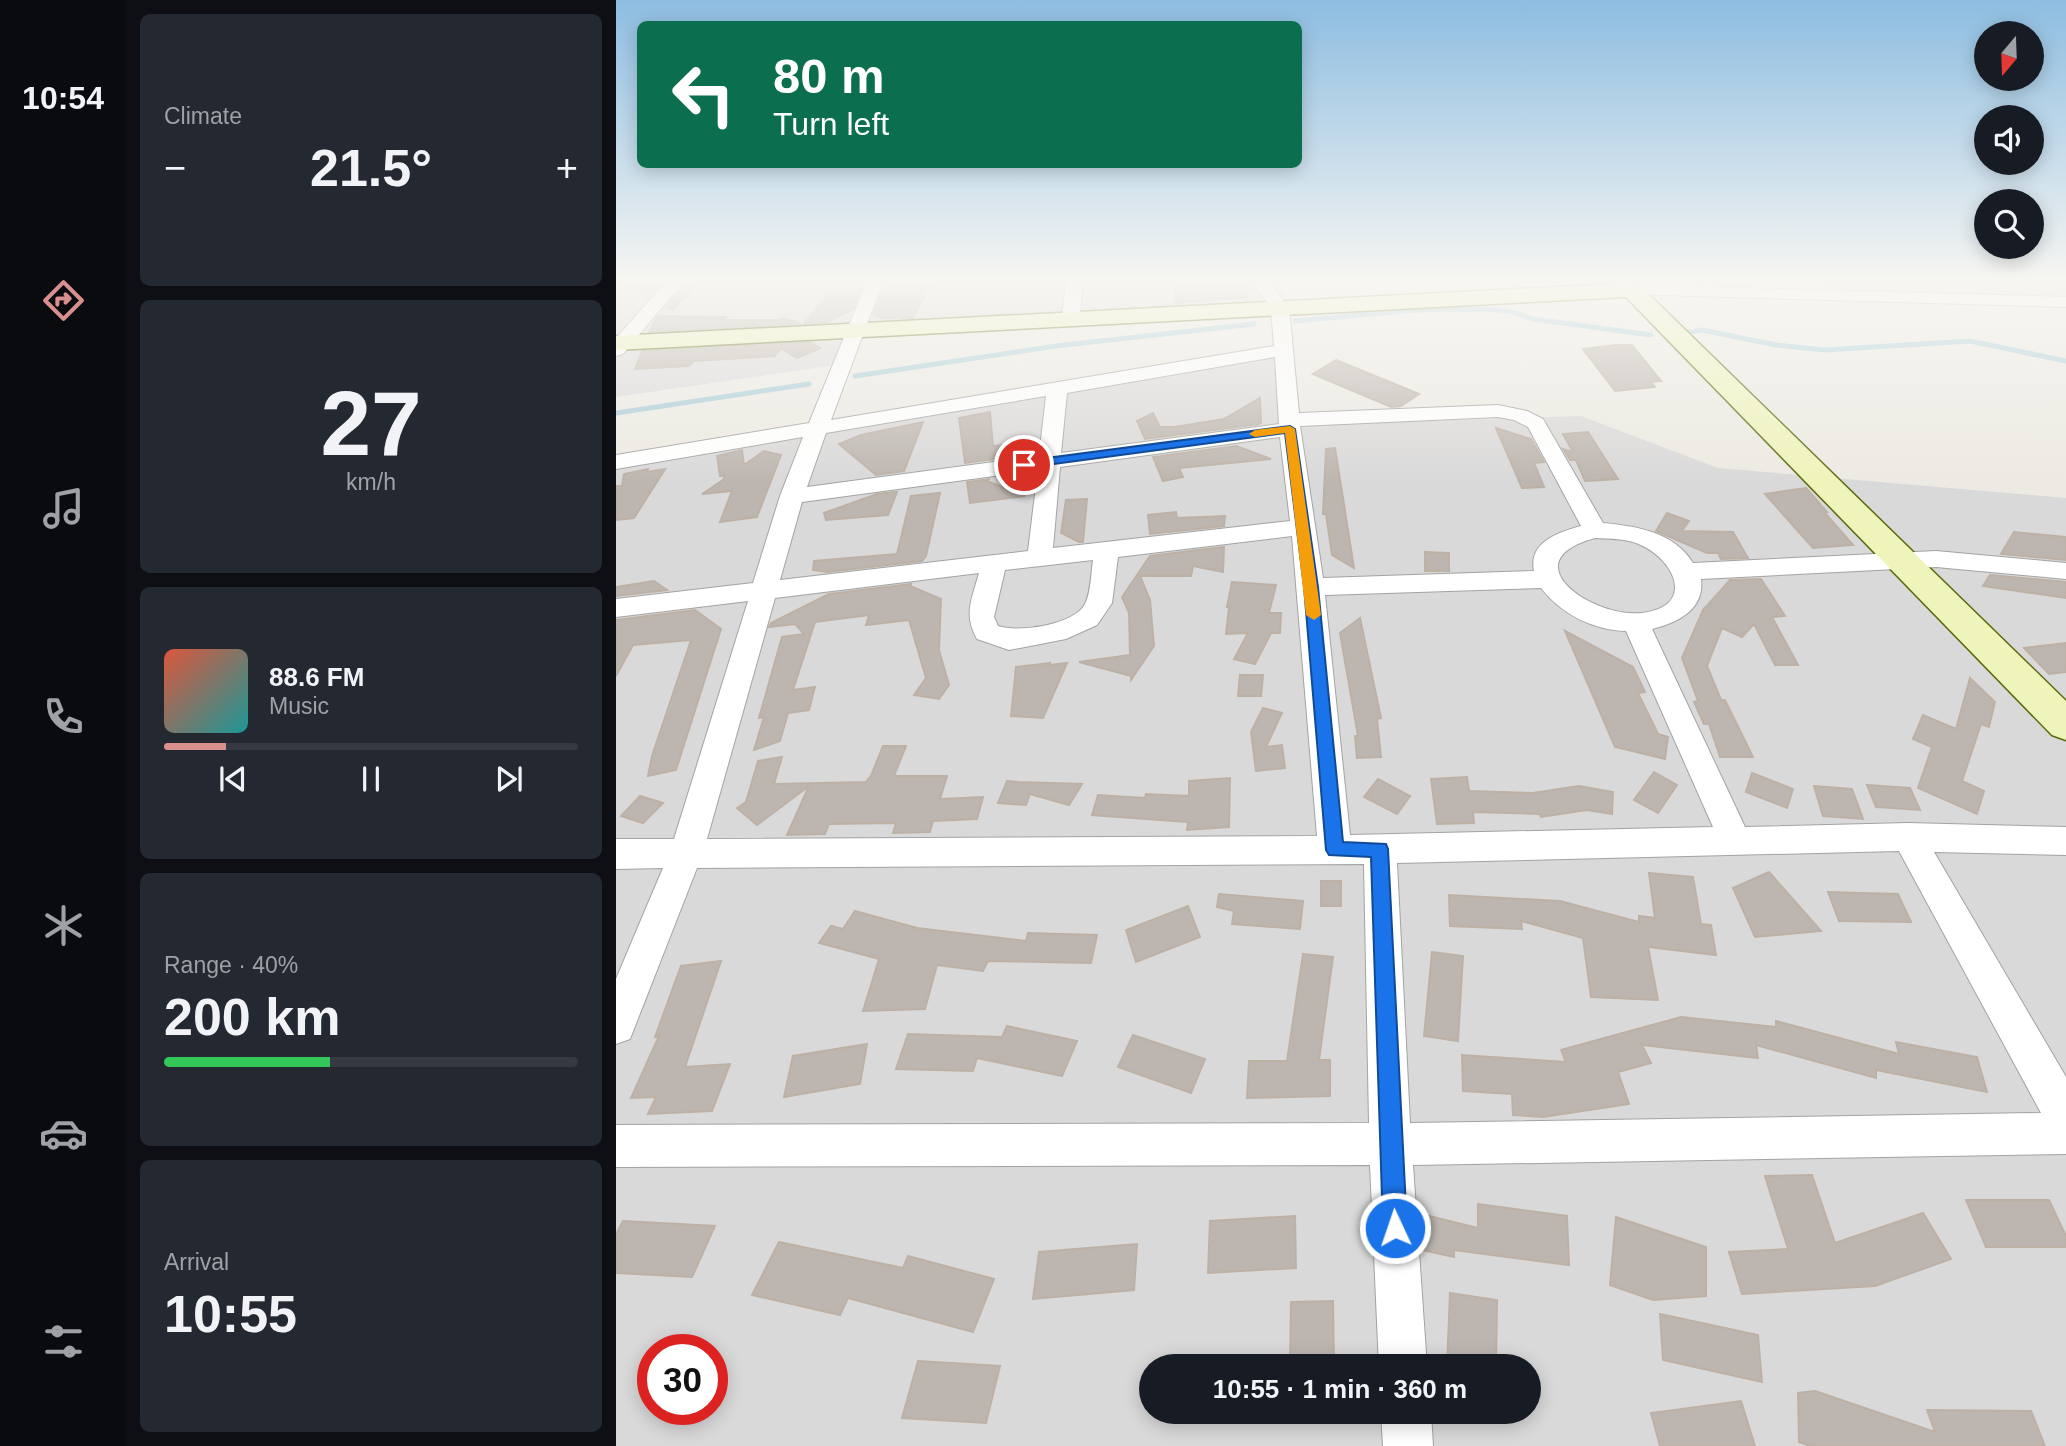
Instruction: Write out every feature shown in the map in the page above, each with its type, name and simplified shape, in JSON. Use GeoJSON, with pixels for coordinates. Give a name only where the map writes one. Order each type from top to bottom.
{"type":"FeatureCollection","features":[{"type":"Feature","properties":{"kind":"street"},"geometry":{"type":"LineString","coordinates":[[616,1025],[686,853],[792,496],[847,348]]}},
{"type":"Feature","properties":{"kind":"street"},"geometry":{"type":"LineString","coordinates":[[1690,348],[2066,725]]}},
{"type":"Feature","properties":{"kind":"street"},"geometry":{"type":"LineString","coordinates":[[616,462],[1285,350],[1290,425],[1311,587],[1335,850]]}},
{"type":"Feature","properties":{"kind":"street"},"geometry":{"type":"LineString","coordinates":[[1041,558],[1057,387]]}},
{"type":"Feature","properties":{"kind":"street"},"geometry":{"type":"LineString","coordinates":[[792,496],[1290,425],[1497,411],[1520,415],[1536,423],[1595,530]]}},
{"type":"Feature","properties":{"kind":"street"},"geometry":{"type":"LineString","coordinates":[[616,608],[1303,527]]}},
{"type":"Feature","properties":{"kind":"street"},"geometry":{"type":"LineString","coordinates":[[1595,530],[1632,534],[1651,540],[1668,550],[1688,571],[1690,589],[1685,602],[1674,613],[1657,620],[1636,623],[1602,619],[1572,606],[1557,594],[1547,579],[1544,564],[1551,549],[1565,537],[1595,530]]}},
{"type":"Feature","properties":{"kind":"street"},"geometry":{"type":"LineString","coordinates":[[994,564],[981,617],[987,632],[1009,640],[1066,630],[1088,618],[1099,603],[1107,550]]}},
{"type":"Feature","properties":{"kind":"street"},"geometry":{"type":"LineString","coordinates":[[1688,571],[1904,563],[1936,559],[2066,571]]}},
{"type":"Feature","properties":{"kind":"street"},"geometry":{"type":"LineString","coordinates":[[1311,587],[1547,579]]}},
{"type":"Feature","properties":{"kind":"street"},"geometry":{"type":"LineString","coordinates":[[1636,623],[1736,842]]}},
{"type":"Feature","properties":{"kind":"street"},"geometry":{"type":"LineString","coordinates":[[616,854],[1335,850],[1908,836],[2066,841]]}},
{"type":"Feature","properties":{"kind":"street"},"geometry":{"type":"LineString","coordinates":[[1908,836],[2066,1117]]}},
{"type":"Feature","properties":{"kind":"street"},"geometry":{"type":"LineString","coordinates":[[1380,849],[1390,1144],[1402,1354]]}},
{"type":"Feature","properties":{"kind":"street"},"geometry":{"type":"LineString","coordinates":[[616,1146],[1390,1144],[2066,1133]]}},
{"type":"Feature","properties":{"kind":"street"},"geometry":{"type":"LineString","coordinates":[[1407,1424],[1408,1446]]}},
{"type":"Feature","properties":{"kind":"shaded area"},"geometry":{"type":"Polygon","coordinates":[[[616,348],[844,348],[836,365],[616,397],[616,348]]]}},
{"type":"Feature","properties":{"kind":"shaded area"},"geometry":{"type":"Polygon","coordinates":[[[1288,348],[1301,425],[1581,416],[1718,468],[2066,498],[2066,1446],[616,1446],[616,462],[1288,348]]]}},
{"type":"Feature","properties":{"kind":"building"},"geometry":{"type":"Polygon","coordinates":[[[781,348],[775,356],[694,361],[689,366],[635,369],[642,351],[781,348]]]}},
{"type":"Feature","properties":{"kind":"building"},"geometry":{"type":"Polygon","coordinates":[[[782,348],[819,348],[797,358],[782,348]]]}},
{"type":"Feature","properties":{"kind":"building"},"geometry":{"type":"Polygon","coordinates":[[[1635,348],[1661,381],[1651,382],[1655,387],[1615,391],[1583,349],[1635,348]]]}},
{"type":"Feature","properties":{"kind":"building"},"geometry":{"type":"Polygon","coordinates":[[[1336,360],[1419,394],[1401,406],[1391,407],[1313,374],[1336,360]]]}},
{"type":"Feature","properties":{"kind":"building"},"geometry":{"type":"Polygon","coordinates":[[[1260,398],[1259,424],[1145,439],[1137,421],[1153,413],[1160,427],[1224,419],[1260,398]]]}},
{"type":"Feature","properties":{"kind":"building"},"geometry":{"type":"Polygon","coordinates":[[[990,412],[993,446],[1035,442],[1018,456],[965,463],[959,418],[990,412]]]}},
{"type":"Feature","properties":{"kind":"building"},"geometry":{"type":"Polygon","coordinates":[[[923,422],[904,471],[876,475],[839,444],[861,435],[923,422]]]}},
{"type":"Feature","properties":{"kind":"building"},"geometry":{"type":"Polygon","coordinates":[[[1496,428],[1531,439],[1544,462],[1534,463],[1544,487],[1522,488],[1496,428]]]}},
{"type":"Feature","properties":{"kind":"building"},"geometry":{"type":"Polygon","coordinates":[[[1588,432],[1618,479],[1585,481],[1576,460],[1570,460],[1563,449],[1573,452],[1563,434],[1588,432]]]}},
{"type":"Feature","properties":{"kind":"building"},"geometry":{"type":"Polygon","coordinates":[[[1236,446],[1271,459],[1179,468],[1183,477],[1163,481],[1153,457],[1236,446]]]}},
{"type":"Feature","properties":{"kind":"building"},"geometry":{"type":"Polygon","coordinates":[[[1335,448],[1354,568],[1332,555],[1326,514],[1323,514],[1326,449],[1335,448]]]}},
{"type":"Feature","properties":{"kind":"building"},"geometry":{"type":"Polygon","coordinates":[[[742,450],[744,465],[764,451],[781,455],[757,517],[720,522],[732,491],[702,494],[725,476],[720,476],[717,456],[742,450]]]}},
{"type":"Feature","properties":{"kind":"building"},"geometry":{"type":"Polygon","coordinates":[[[648,469],[647,472],[665,469],[634,518],[616,520],[616,486],[622,486],[624,474],[648,469]]]}},
{"type":"Feature","properties":{"kind":"building"},"geometry":{"type":"Polygon","coordinates":[[[990,479],[987,481],[1025,496],[970,503],[967,482],[990,479]]]}},
{"type":"Feature","properties":{"kind":"building"},"geometry":{"type":"Polygon","coordinates":[[[1806,488],[1853,545],[1813,548],[1765,494],[1806,488]]]}},
{"type":"Feature","properties":{"kind":"building"},"geometry":{"type":"Polygon","coordinates":[[[897,492],[888,515],[826,520],[824,513],[877,494],[897,492]]]}},
{"type":"Feature","properties":{"kind":"building"},"geometry":{"type":"Polygon","coordinates":[[[940,493],[926,556],[922,561],[827,572],[813,570],[814,561],[897,554],[911,496],[940,493]]]}},
{"type":"Feature","properties":{"kind":"building"},"geometry":{"type":"Polygon","coordinates":[[[1087,499],[1083,542],[1079,542],[1061,533],[1066,500],[1087,499]]]}},
{"type":"Feature","properties":{"kind":"building"},"geometry":{"type":"Polygon","coordinates":[[[1176,512],[1177,518],[1225,516],[1224,526],[1150,534],[1148,515],[1176,512]]]}},
{"type":"Feature","properties":{"kind":"building"},"geometry":{"type":"Polygon","coordinates":[[[1667,513],[1689,521],[1682,531],[1733,532],[1748,558],[1721,559],[1718,553],[1707,553],[1656,531],[1667,513]]]}},
{"type":"Feature","properties":{"kind":"building"},"geometry":{"type":"Polygon","coordinates":[[[2014,532],[2066,537],[2066,560],[2001,554],[2014,532]]]}},
{"type":"Feature","properties":{"kind":"building"},"geometry":{"type":"Polygon","coordinates":[[[1224,547],[1223,572],[1193,566],[1191,576],[1140,576],[1150,600],[1154,646],[1131,680],[1131,676],[1079,662],[1130,655],[1129,613],[1122,597],[1150,556],[1224,547]]]}},
{"type":"Feature","properties":{"kind":"building"},"geometry":{"type":"Polygon","coordinates":[[[1425,552],[1449,553],[1449,571],[1425,571],[1425,552]]]}},
{"type":"Feature","properties":{"kind":"building"},"geometry":{"type":"Polygon","coordinates":[[[1990,575],[2066,582],[2066,598],[1983,586],[1990,575]]]}},
{"type":"Feature","properties":{"kind":"building"},"geometry":{"type":"Polygon","coordinates":[[[1761,579],[1785,616],[1772,617],[1798,665],[1775,665],[1754,624],[1742,637],[1722,628],[1707,666],[1721,700],[1725,700],[1753,757],[1720,757],[1709,724],[1704,724],[1694,702],[1698,701],[1682,658],[1703,610],[1730,580],[1761,579]]]}},
{"type":"Feature","properties":{"kind":"building"},"geometry":{"type":"Polygon","coordinates":[[[654,581],[667,590],[616,596],[616,587],[654,581]]]}},
{"type":"Feature","properties":{"kind":"building"},"geometry":{"type":"Polygon","coordinates":[[[1232,582],[1276,585],[1269,613],[1281,613],[1280,633],[1271,633],[1255,664],[1234,659],[1248,633],[1226,634],[1227,607],[1232,582]]]}},
{"type":"Feature","properties":{"kind":"building"},"geometry":{"type":"Polygon","coordinates":[[[911,584],[910,586],[941,599],[939,650],[949,685],[939,699],[914,695],[926,678],[909,620],[866,625],[869,615],[815,622],[793,690],[815,687],[809,710],[788,713],[780,741],[754,750],[764,717],[759,718],[782,637],[804,634],[795,624],[769,627],[771,623],[829,594],[911,584]]]}},
{"type":"Feature","properties":{"kind":"building"},"geometry":{"type":"Polygon","coordinates":[[[695,610],[721,629],[676,770],[648,776],[652,756],[691,640],[633,645],[616,676],[616,620],[695,610]]]}},
{"type":"Feature","properties":{"kind":"building"},"geometry":{"type":"Polygon","coordinates":[[[1360,618],[1381,718],[1377,719],[1381,757],[1357,758],[1355,736],[1358,736],[1340,633],[1360,618]]]}},
{"type":"Feature","properties":{"kind":"building"},"geometry":{"type":"Polygon","coordinates":[[[1565,631],[1633,667],[1645,692],[1638,693],[1658,734],[1668,737],[1665,759],[1615,747],[1565,631]]]}},
{"type":"Feature","properties":{"kind":"building"},"geometry":{"type":"Polygon","coordinates":[[[2066,643],[2066,672],[2049,674],[2024,648],[2066,643]]]}},
{"type":"Feature","properties":{"kind":"building"},"geometry":{"type":"Polygon","coordinates":[[[1067,663],[1043,718],[1011,716],[1016,667],[1067,663]]]}},
{"type":"Feature","properties":{"kind":"building"},"geometry":{"type":"Polygon","coordinates":[[[1240,675],[1263,675],[1261,696],[1238,696],[1240,675]]]}},
{"type":"Feature","properties":{"kind":"building"},"geometry":{"type":"Polygon","coordinates":[[[1970,678],[1995,702],[1989,727],[1981,724],[1962,781],[1984,791],[1977,814],[1918,788],[1932,747],[1913,739],[1923,715],[1956,729],[1970,678]]]}},
{"type":"Feature","properties":{"kind":"building"},"geometry":{"type":"Polygon","coordinates":[[[1263,708],[1282,713],[1266,747],[1282,745],[1285,768],[1256,771],[1251,732],[1263,708]]]}},
{"type":"Feature","properties":{"kind":"building"},"geometry":{"type":"Polygon","coordinates":[[[883,746],[906,746],[894,776],[947,776],[940,799],[983,797],[977,819],[933,821],[930,832],[893,833],[896,823],[829,824],[825,834],[787,835],[809,786],[757,825],[737,808],[746,802],[758,761],[782,757],[774,784],[866,782],[883,746]]]}},
{"type":"Feature","properties":{"kind":"building"},"geometry":{"type":"Polygon","coordinates":[[[1654,772],[1677,785],[1658,813],[1634,800],[1654,772]]]}},
{"type":"Feature","properties":{"kind":"building"},"geometry":{"type":"Polygon","coordinates":[[[1752,773],[1793,789],[1787,808],[1746,792],[1752,773]]]}},
{"type":"Feature","properties":{"kind":"building"},"geometry":{"type":"Polygon","coordinates":[[[1467,777],[1469,791],[1533,793],[1579,786],[1613,792],[1612,814],[1587,810],[1541,817],[1540,814],[1473,812],[1474,823],[1437,824],[1431,779],[1467,777]]]}},
{"type":"Feature","properties":{"kind":"building"},"geometry":{"type":"Polygon","coordinates":[[[1230,778],[1229,827],[1187,830],[1188,822],[1092,815],[1098,795],[1145,798],[1146,794],[1189,796],[1189,781],[1230,778]]]}},
{"type":"Feature","properties":{"kind":"building"},"geometry":{"type":"Polygon","coordinates":[[[1378,779],[1410,796],[1397,814],[1364,797],[1378,779]]]}},
{"type":"Feature","properties":{"kind":"building"},"geometry":{"type":"Polygon","coordinates":[[[1007,781],[1082,784],[1069,805],[1030,794],[1026,805],[998,803],[1007,781]]]}},
{"type":"Feature","properties":{"kind":"building"},"geometry":{"type":"Polygon","coordinates":[[[1867,785],[1910,788],[1920,810],[1876,807],[1867,785]]]}},
{"type":"Feature","properties":{"kind":"building"},"geometry":{"type":"Polygon","coordinates":[[[1814,786],[1852,789],[1863,819],[1823,816],[1814,786]]]}},
{"type":"Feature","properties":{"kind":"building"},"geometry":{"type":"Polygon","coordinates":[[[640,796],[663,803],[643,823],[621,816],[640,796]]]}},
{"type":"Feature","properties":{"kind":"building"},"geometry":{"type":"Polygon","coordinates":[[[1769,872],[1821,931],[1755,937],[1733,888],[1769,872]]]}},
{"type":"Feature","properties":{"kind":"building"},"geometry":{"type":"Polygon","coordinates":[[[1649,873],[1693,877],[1701,924],[1711,925],[1716,955],[1648,947],[1658,1000],[1591,997],[1583,938],[1521,921],[1522,929],[1450,926],[1449,895],[1560,901],[1639,922],[1639,916],[1655,918],[1649,873]]]}},
{"type":"Feature","properties":{"kind":"building"},"geometry":{"type":"Polygon","coordinates":[[[1321,881],[1341,881],[1341,906],[1321,906],[1321,881]]]}},
{"type":"Feature","properties":{"kind":"building"},"geometry":{"type":"Polygon","coordinates":[[[1828,892],[1898,894],[1911,922],[1839,921],[1828,892]]]}},
{"type":"Feature","properties":{"kind":"building"},"geometry":{"type":"Polygon","coordinates":[[[1219,894],[1303,901],[1300,929],[1232,924],[1234,911],[1217,907],[1219,894]]]}},
{"type":"Feature","properties":{"kind":"building"},"geometry":{"type":"Polygon","coordinates":[[[1188,906],[1200,937],[1136,962],[1126,930],[1188,906]]]}},
{"type":"Feature","properties":{"kind":"building"},"geometry":{"type":"Polygon","coordinates":[[[855,911],[917,928],[1026,941],[1028,933],[1097,935],[1091,963],[988,961],[983,971],[937,965],[925,1009],[863,1011],[879,959],[819,943],[831,926],[843,929],[855,911]]]}},
{"type":"Feature","properties":{"kind":"building"},"geometry":{"type":"Polygon","coordinates":[[[1432,952],[1463,956],[1458,1041],[1424,1036],[1432,952]]]}},
{"type":"Feature","properties":{"kind":"building"},"geometry":{"type":"Polygon","coordinates":[[[1303,954],[1333,957],[1319,1060],[1330,1060],[1330,1096],[1247,1098],[1249,1061],[1287,1061],[1303,954]]]}},
{"type":"Feature","properties":{"kind":"building"},"geometry":{"type":"Polygon","coordinates":[[[721,961],[685,1067],[730,1064],[712,1111],[648,1114],[656,1097],[631,1098],[659,1036],[655,1037],[681,966],[721,961]]]}},
{"type":"Feature","properties":{"kind":"building"},"geometry":{"type":"Polygon","coordinates":[[[1681,1017],[1776,1027],[1776,1021],[1899,1054],[1896,1042],[1977,1057],[1987,1092],[1876,1070],[1876,1078],[1756,1045],[1758,1058],[1642,1045],[1651,1063],[1618,1072],[1629,1104],[1543,1117],[1513,1115],[1512,1094],[1463,1091],[1462,1055],[1566,1062],[1561,1050],[1681,1017]]]}},
{"type":"Feature","properties":{"kind":"building"},"geometry":{"type":"Polygon","coordinates":[[[1007,1026],[1077,1041],[1062,1076],[977,1058],[973,1071],[896,1069],[908,1034],[1002,1037],[1007,1026]]]}},
{"type":"Feature","properties":{"kind":"building"},"geometry":{"type":"Polygon","coordinates":[[[1133,1035],[1205,1059],[1191,1093],[1118,1067],[1133,1035]]]}},
{"type":"Feature","properties":{"kind":"building"},"geometry":{"type":"Polygon","coordinates":[[[867,1044],[860,1084],[784,1097],[793,1056],[867,1044]]]}},
{"type":"Feature","properties":{"kind":"building"},"geometry":{"type":"Polygon","coordinates":[[[1812,1175],[1835,1243],[1923,1213],[1951,1259],[1875,1286],[1742,1294],[1729,1252],[1788,1249],[1765,1176],[1812,1175]]]}},
{"type":"Feature","properties":{"kind":"building"},"geometry":{"type":"Polygon","coordinates":[[[1966,1200],[2049,1200],[2066,1236],[2066,1247],[1986,1247],[1966,1200]]]}},
{"type":"Feature","properties":{"kind":"building"},"geometry":{"type":"Polygon","coordinates":[[[1478,1204],[1567,1216],[1569,1265],[1454,1250],[1454,1257],[1422,1250],[1421,1214],[1478,1228],[1478,1204]]]}},
{"type":"Feature","properties":{"kind":"building"},"geometry":{"type":"Polygon","coordinates":[[[1295,1216],[1296,1268],[1208,1273],[1210,1221],[1295,1216]]]}},
{"type":"Feature","properties":{"kind":"building"},"geometry":{"type":"Polygon","coordinates":[[[1616,1217],[1706,1247],[1706,1296],[1653,1300],[1610,1285],[1616,1217]]]}},
{"type":"Feature","properties":{"kind":"building"},"geometry":{"type":"Polygon","coordinates":[[[623,1221],[715,1226],[692,1277],[616,1273],[616,1234],[623,1221]]]}},
{"type":"Feature","properties":{"kind":"building"},"geometry":{"type":"Polygon","coordinates":[[[779,1242],[903,1268],[908,1256],[994,1279],[973,1332],[848,1298],[840,1315],[752,1295],[779,1242]]]}},
{"type":"Feature","properties":{"kind":"building"},"geometry":{"type":"Polygon","coordinates":[[[1137,1244],[1134,1290],[1033,1299],[1039,1252],[1137,1244]]]}},
{"type":"Feature","properties":{"kind":"building"},"geometry":{"type":"Polygon","coordinates":[[[1450,1293],[1497,1300],[1496,1354],[1448,1354],[1450,1293]]]}},
{"type":"Feature","properties":{"kind":"building"},"geometry":{"type":"Polygon","coordinates":[[[1333,1301],[1334,1354],[1290,1354],[1291,1302],[1333,1301]]]}},
{"type":"Feature","properties":{"kind":"building"},"geometry":{"type":"Polygon","coordinates":[[[1660,1314],[1758,1335],[1762,1382],[1663,1360],[1660,1314]]]}},
{"type":"Feature","properties":{"kind":"building"},"geometry":{"type":"Polygon","coordinates":[[[918,1361],[1000,1366],[986,1423],[902,1418],[918,1361]]]}},
{"type":"Feature","properties":{"kind":"building"},"geometry":{"type":"Polygon","coordinates":[[[1815,1391],[1935,1432],[1927,1410],[2031,1411],[2045,1446],[1811,1446],[1799,1442],[1798,1393],[1815,1391]]]}},
{"type":"Feature","properties":{"kind":"building"},"geometry":{"type":"Polygon","coordinates":[[[1741,1401],[1755,1446],[1660,1446],[1651,1413],[1741,1401]]]}},
{"type":"Feature","properties":{"kind":"waterway"},"geometry":{"type":"LineString","coordinates":[[855,376],[1039,348]]}},
{"type":"Feature","properties":{"kind":"waterway"},"geometry":{"type":"LineString","coordinates":[[1810,348],[1849,348]]}},
{"type":"Feature","properties":{"kind":"waterway"},"geometry":{"type":"LineString","coordinates":[[2006,348],[2066,361]]}},
{"type":"Feature","properties":{"kind":"waterway"},"geometry":{"type":"LineString","coordinates":[[616,413],[809,384]]}},
{"type":"Feature","properties":{"kind":"slow traffic"},"geometry":{"type":"LineString","coordinates":[[1255,434],[1290,429],[1314,615]]}},
{"type":"Feature","properties":{"kind":"route"},"geometry":{"type":"LineString","coordinates":[[1024,465],[1290,429],[1311,587],[1335,850],[1380,849],[1395,1228]]}}]}
